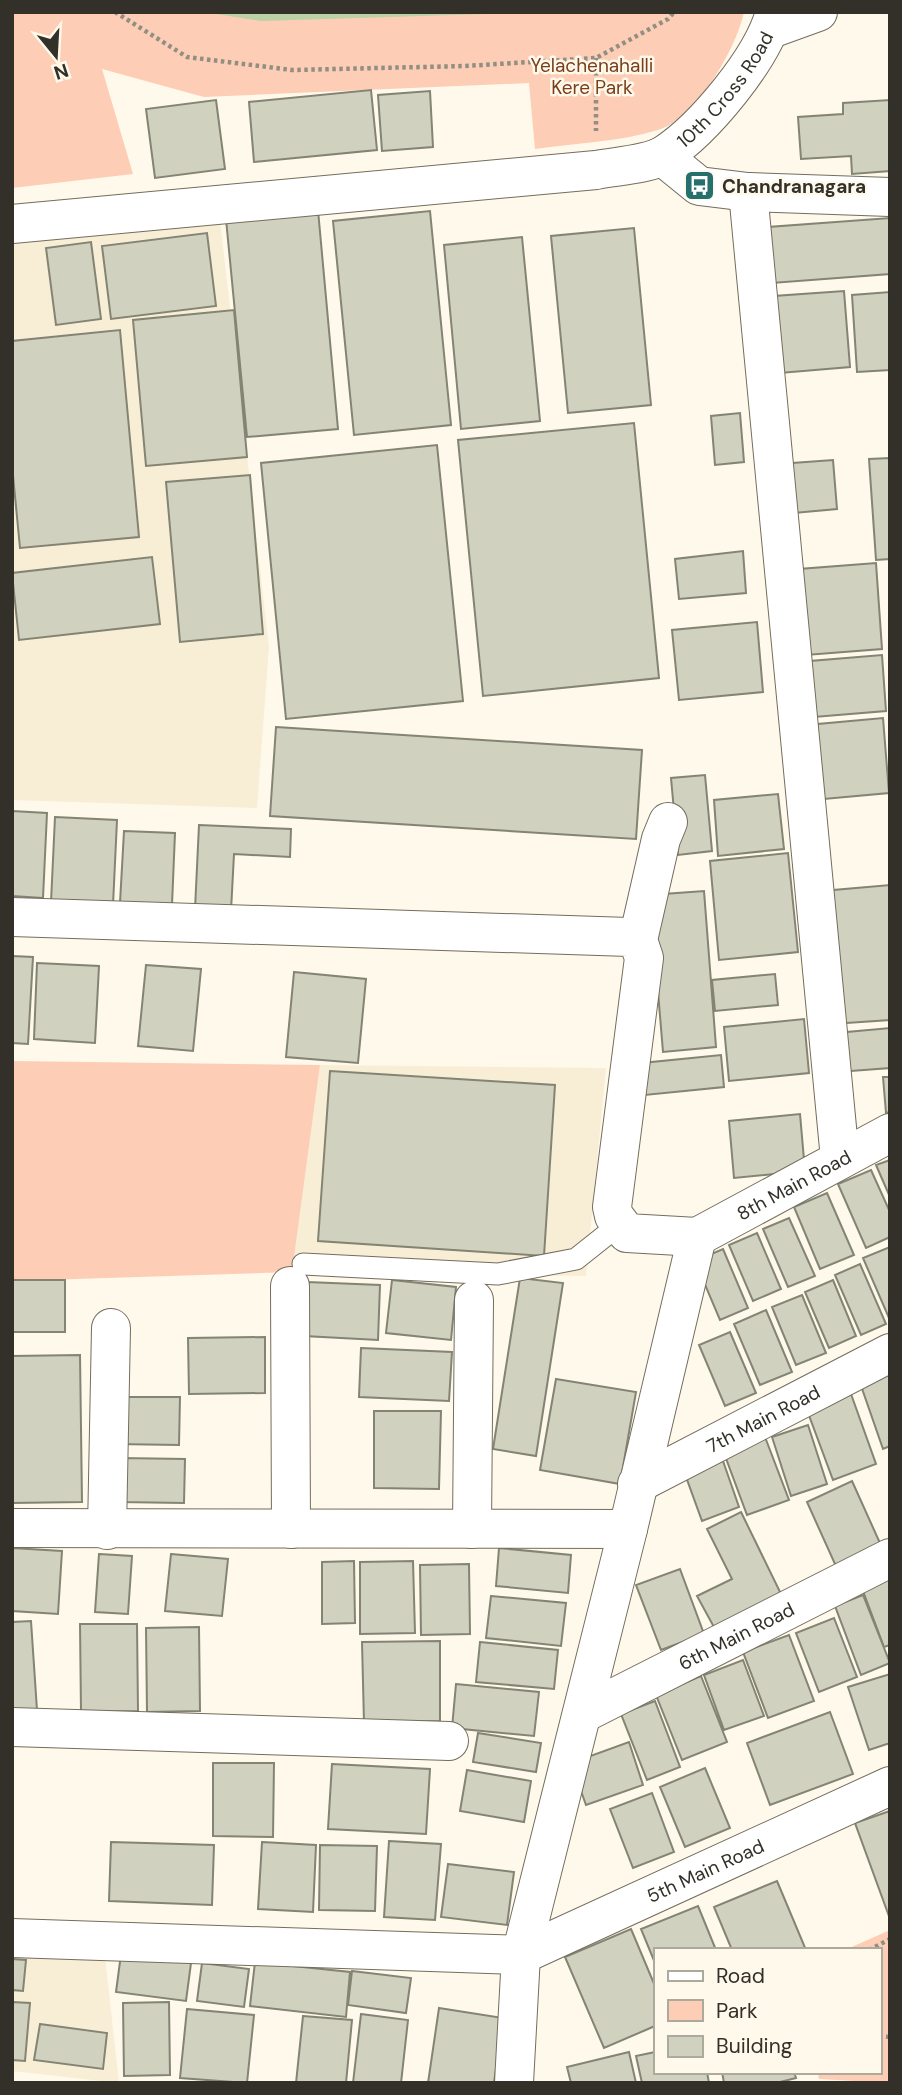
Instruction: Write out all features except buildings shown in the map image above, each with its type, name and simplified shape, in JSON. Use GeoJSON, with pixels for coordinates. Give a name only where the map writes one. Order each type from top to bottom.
{"type":"FeatureCollection","features":[{"type":"Feature","properties":{"kind":"street"},"geometry":{"type":"LineString","coordinates":[[773,21],[818,12]]}},
{"type":"Feature","properties":{"kind":"street","name":"10th Cross Road"},"geometry":{"type":"LineString","coordinates":[[662,156],[696,129],[714,108],[773,21]]}},
{"type":"Feature","properties":{"kind":"street"},"geometry":{"type":"LineString","coordinates":[[12,224],[596,170],[662,156],[699,186],[748,192],[890,197]]}},
{"type":"Feature","properties":{"kind":"street"},"geometry":{"type":"LineString","coordinates":[[748,192],[840,1160]]}},
{"type":"Feature","properties":{"kind":"street"},"geometry":{"type":"LineString","coordinates":[[514,2083],[521,1955],[628,1529],[697,1237],[627,1233],[612,1207],[644,958],[638,940],[661,839],[668,822]]}},
{"type":"Feature","properties":{"kind":"street"},"geometry":{"type":"LineString","coordinates":[[12,918],[629,937],[638,940]]}},
{"type":"Feature","properties":{"kind":"street","name":"8th Main Road"},"geometry":{"type":"LineString","coordinates":[[697,1237],[890,1133]]}},
{"type":"Feature","properties":{"kind":"street"},"geometry":{"type":"LineString","coordinates":[[291,1529],[297,1275]]}},
{"type":"Feature","properties":{"kind":"street"},"geometry":{"type":"LineString","coordinates":[[472,1530],[474,1300]]}},
{"type":"Feature","properties":{"kind":"street"},"geometry":{"type":"LineString","coordinates":[[107,1530],[111,1328]]}},
{"type":"Feature","properties":{"kind":"street","name":"7th Main Road"},"geometry":{"type":"LineString","coordinates":[[637,1484],[890,1353]]}},
{"type":"Feature","properties":{"kind":"street"},"geometry":{"type":"LineString","coordinates":[[12,1528],[628,1529]]}},
{"type":"Feature","properties":{"kind":"street","name":"6th Main Road"},"geometry":{"type":"LineString","coordinates":[[582,1714],[890,1558]]}},
{"type":"Feature","properties":{"kind":"street"},"geometry":{"type":"LineString","coordinates":[[12,1727],[449,1741]]}},
{"type":"Feature","properties":{"kind":"street","name":"5th Main Road"},"geometry":{"type":"LineString","coordinates":[[521,1955],[890,1786]]}},
{"type":"Feature","properties":{"kind":"street"},"geometry":{"type":"LineString","coordinates":[[12,1938],[521,1955]]}},
{"type":"Feature","properties":{"kind":"lane"},"geometry":{"type":"LineString","coordinates":[[297,1275],[498,1274],[576,1259],[620,1224]]}},
{"type":"Feature","properties":{"kind":"path"},"geometry":{"type":"LineString","coordinates":[[115,12],[187,57],[292,70],[466,66],[596,58],[668,19],[674,12]]}},
{"type":"Feature","properties":{"kind":"path"},"geometry":{"type":"LineString","coordinates":[[596,58],[596,170]]}},
{"type":"Feature","properties":{"kind":"path"},"geometry":{"type":"LineString","coordinates":[[873,1948],[890,1939]]}},
{"type":"Feature","properties":{"kind":"shaded area"},"geometry":{"type":"Polygon","coordinates":[[[204,12],[546,12],[261,21],[204,12]]]}},
{"type":"Feature","properties":{"kind":"shaded area"},"geometry":{"type":"Polygon","coordinates":[[[220,220],[269,647],[257,808],[12,800],[12,239],[220,220]]]}},
{"type":"Feature","properties":{"kind":"shaded area"},"geometry":{"type":"Polygon","coordinates":[[[320,1065],[606,1068],[586,1276],[292,1272],[320,1065]]]}},
{"type":"Feature","properties":{"kind":"shaded area"},"geometry":{"type":"Polygon","coordinates":[[[12,1952],[105,1956],[119,2083],[12,2071],[12,1952]]]}},
{"type":"Feature","properties":{"kind":"green space","name":"Yelachenahalli Kere Park"},"geometry":{"type":"Polygon","coordinates":[[[12,12],[744,12],[733,44],[700,98],[672,123],[643,134],[535,149],[529,83],[204,97],[102,69],[133,174],[12,188],[12,12]]]}},
{"type":"Feature","properties":{"kind":"green space"},"geometry":{"type":"Polygon","coordinates":[[[12,1061],[320,1065],[292,1272],[12,1281],[12,1061]]]}},
{"type":"Feature","properties":{"kind":"green space"},"geometry":{"type":"Polygon","coordinates":[[[890,1930],[890,2083],[819,2079],[818,2074],[881,2074],[881,1948],[850,1948],[890,1930]]]}},
{"type":"Feature","properties":{"kind":"place","name":"Chandranagara"},"geometry":{"type":"Point","coordinates":[699,186]}}]}
